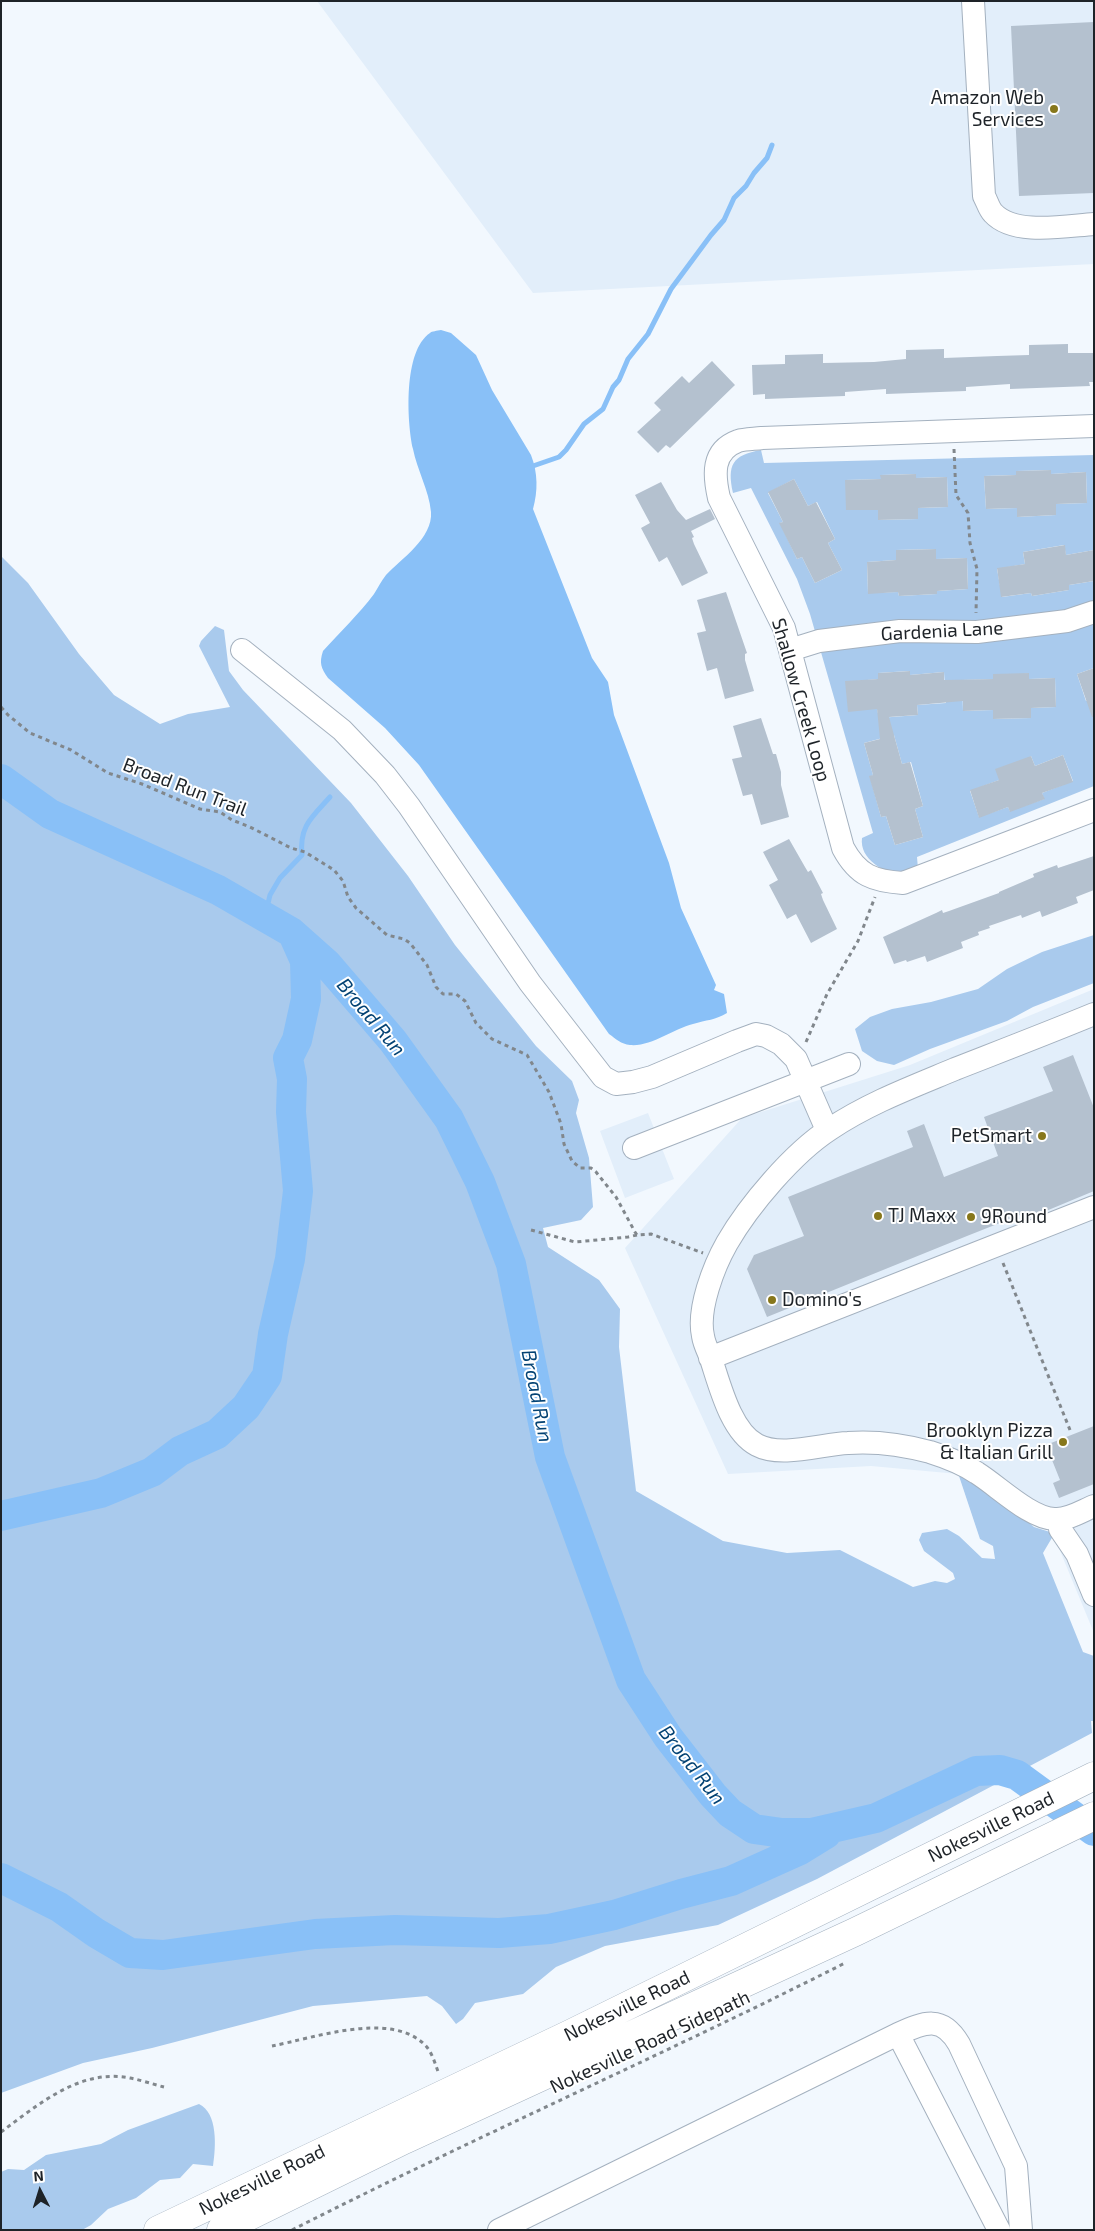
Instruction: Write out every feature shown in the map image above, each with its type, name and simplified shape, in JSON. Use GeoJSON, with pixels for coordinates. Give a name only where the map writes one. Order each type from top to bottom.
{"type":"FeatureCollection","features":[{"type":"Feature","properties":{"kind":"highway","name":"Nokesville Road"},"geometry":{"type":"LineString","coordinates":[[158,2230],[570,2034],[1094,1776]]}},
{"type":"Feature","properties":{"kind":"highway","name":"Nokesville Road"},"geometry":{"type":"LineString","coordinates":[[222,2230],[404,2140],[856,1932],[1094,1816]]}},
{"type":"Feature","properties":{"kind":"street"},"geometry":{"type":"LineString","coordinates":[[974,1],[984,196],[992,212],[1005,223],[1023,228],[1094,224]]}},
{"type":"Feature","properties":{"kind":"street","name":"Shallow Creek Loop"},"geometry":{"type":"LineString","coordinates":[[1094,426],[762,438],[738,441],[721,453],[715,467],[715,481],[719,498],[784,628],[843,848],[850,862],[863,874],[881,882],[903,883],[1094,810]]}},
{"type":"Feature","properties":{"kind":"street","name":"Gardenia Lane"},"geometry":{"type":"LineString","coordinates":[[790,650],[819,641],[900,632],[973,632],[1067,621],[1094,612]]}},
{"type":"Feature","properties":{"kind":"street"},"geometry":{"type":"LineString","coordinates":[[242,650],[342,730],[385,775],[409,806],[530,983],[603,1076],[616,1084],[633,1082],[652,1077],[756,1034],[766,1036],[781,1044],[792,1054],[803,1072],[827,1130]]}},
{"type":"Feature","properties":{"kind":"street"},"geometry":{"type":"LineString","coordinates":[[1094,1014],[901,1091],[862,1109],[827,1130],[793,1159],[767,1188],[732,1235],[718,1258],[702,1317],[703,1336],[731,1414],[740,1429],[757,1446],[774,1450],[797,1450],[864,1442],[912,1448],[963,1464],[1013,1497],[1032,1513],[1042,1518],[1056,1520],[1094,1506]]}},
{"type":"Feature","properties":{"kind":"street"},"geometry":{"type":"LineString","coordinates":[[634,1148],[803,1072],[849,1064]]}},
{"type":"Feature","properties":{"kind":"street"},"geometry":{"type":"LineString","coordinates":[[710,1358],[1094,1207]]}},
{"type":"Feature","properties":{"kind":"street"},"geometry":{"type":"LineString","coordinates":[[1060,1530],[1077,1554],[1094,1595]]}},
{"type":"Feature","properties":{"kind":"street"},"geometry":{"type":"LineString","coordinates":[[500,2230],[898,2034],[917,2026],[932,2024],[943,2025],[953,2033],[1016,2166],[1021,2230]]}},
{"type":"Feature","properties":{"kind":"street"},"geometry":{"type":"LineString","coordinates":[[898,2034],[999,2230]]}},
{"type":"Feature","properties":{"kind":"path"},"geometry":{"type":"LineString","coordinates":[[954,431],[956,496],[968,513],[970,543],[977,569],[977,602],[973,632]]}},
{"type":"Feature","properties":{"kind":"path","name":"Broad Run Trail"},"geometry":{"type":"LineString","coordinates":[[1,707],[30,733],[71,750],[108,773],[142,784],[200,809],[220,812],[232,820],[291,848],[305,852],[334,870],[339,875],[356,908],[387,936],[404,939],[410,944],[426,965],[436,987],[443,994],[456,994],[465,1001],[476,1023],[492,1038],[527,1055],[549,1092],[560,1124],[564,1144],[572,1161],[580,1168],[592,1168],[596,1172],[616,1197],[630,1226],[637,1235]]}},
{"type":"Feature","properties":{"kind":"path"},"geometry":{"type":"LineString","coordinates":[[803,1072],[811,1026],[858,941],[881,882]]}},
{"type":"Feature","properties":{"kind":"path"},"geometry":{"type":"LineString","coordinates":[[531,1230],[575,1242],[651,1234],[704,1253]]}},
{"type":"Feature","properties":{"kind":"path"},"geometry":{"type":"LineString","coordinates":[[996,1245],[1070,1430]]}},
{"type":"Feature","properties":{"kind":"path","name":"Nokesville Road Sidepath"},"geometry":{"type":"LineString","coordinates":[[292,2230],[514,2121],[630,2069],[847,1962]]}},
{"type":"Feature","properties":{"kind":"path"},"geometry":{"type":"LineString","coordinates":[[272,2046],[350,2030],[383,2028],[401,2031],[418,2039],[429,2049],[435,2064]]}},
{"type":"Feature","properties":{"kind":"path"},"geometry":{"type":"LineString","coordinates":[[1,2132],[54,2094],[90,2079],[107,2077],[130,2078],[164,2087]]}},
{"type":"Feature","properties":{"kind":"shaded area"},"geometry":{"type":"Polygon","coordinates":[[[317,1],[1094,1],[1094,264],[533,293],[317,1]]]}},
{"type":"Feature","properties":{"kind":"shaded area"},"geometry":{"type":"Polygon","coordinates":[[[441,330],[451,333],[476,355],[492,390],[531,455],[535,468],[536,482],[536,496],[533,509],[592,658],[608,682],[614,715],[669,863],[681,908],[716,985],[714,990],[724,994],[727,1013],[715,1019],[685,1026],[654,1041],[630,1045],[619,1041],[609,1034],[419,765],[385,728],[328,678],[321,665],[323,651],[356,616],[374,594],[386,575],[415,547],[427,531],[430,522],[430,504],[415,457],[411,437],[409,388],[411,370],[421,342],[431,332],[441,330]]]}},
{"type":"Feature","properties":{"kind":"shaded area"},"geometry":{"type":"Polygon","coordinates":[[[761,450],[764,463],[1094,455],[1094,550],[1066,555],[1064,545],[1023,552],[1025,564],[997,569],[1002,597],[1031,593],[1032,596],[1069,590],[1069,585],[1094,581],[1094,668],[1077,674],[1086,701],[1094,698],[1094,786],[917,857],[918,869],[907,874],[899,874],[883,869],[870,860],[862,846],[862,838],[873,833],[810,614],[797,579],[751,488],[733,493],[731,475],[734,463],[738,458],[761,450]],[[1051,470],[1017,471],[1016,475],[984,476],[986,509],[1017,508],[1017,517],[1056,515],[1056,504],[1087,503],[1086,472],[1051,474],[1051,470]],[[916,474],[881,475],[881,479],[846,480],[846,510],[878,510],[878,520],[918,519],[918,508],[948,507],[947,477],[916,478],[916,474]],[[794,479],[768,493],[783,522],[780,523],[797,559],[802,557],[815,583],[842,570],[828,543],[835,539],[817,502],[808,506],[794,479]],[[935,549],[896,550],[896,560],[867,562],[868,593],[898,592],[899,596],[937,594],[937,591],[968,589],[967,558],[936,559],[935,549]],[[909,671],[878,673],[878,679],[846,682],[877,709],[879,718],[918,715],[917,705],[946,703],[944,672],[910,675],[909,671]],[[1029,673],[993,679],[962,680],[963,711],[993,710],[994,719],[1031,718],[1031,708],[1056,707],[1055,678],[1029,679],[1029,673]],[[894,735],[864,743],[873,775],[870,777],[881,817],[886,816],[895,845],[923,837],[915,809],[923,806],[911,762],[902,764],[894,735]],[[1063,755],[1035,766],[1031,756],[999,780],[970,791],[979,817],[1008,807],[1010,811],[1044,799],[1042,793],[1073,781],[1063,755]]]}},
{"type":"Feature","properties":{"kind":"shaded area"},"geometry":{"type":"Polygon","coordinates":[[[1,556],[28,583],[79,654],[114,695],[160,724],[188,714],[230,707],[199,646],[201,641],[215,626],[224,630],[229,671],[243,690],[351,803],[408,876],[455,945],[536,1046],[572,1081],[579,1100],[576,1113],[589,1158],[593,1207],[581,1220],[543,1228],[548,1247],[599,1280],[620,1309],[619,1347],[636,1491],[723,1541],[787,1553],[840,1550],[913,1587],[935,1581],[947,1583],[955,1579],[953,1573],[924,1551],[919,1540],[922,1533],[947,1529],[959,1536],[982,1558],[995,1559],[993,1546],[980,1539],[959,1476],[973,1481],[996,1495],[1034,1527],[1050,1532],[1053,1536],[1043,1553],[1083,1652],[1094,1656],[1094,1721],[1091,1721],[1092,1733],[817,1879],[718,1925],[605,1946],[556,1967],[523,1994],[475,2003],[463,2019],[456,2024],[442,2006],[427,1996],[313,2006],[152,2048],[83,2063],[1,2093],[1,556]]]}},
{"type":"Feature","properties":{"kind":"shaded area"},"geometry":{"type":"Polygon","coordinates":[[[1094,935],[1094,983],[1033,1007],[1007,1021],[930,1049],[894,1065],[877,1061],[862,1051],[855,1029],[870,1017],[892,1009],[931,1002],[978,989],[1007,969],[1042,952],[1094,935]]]}},
{"type":"Feature","properties":{"kind":"shaded area"},"geometry":{"type":"Polygon","coordinates":[[[1094,989],[1094,1633],[1051,1529],[969,1475],[871,1466],[728,1474],[625,1248],[742,1118],[910,1065],[1094,989]]]}},
{"type":"Feature","properties":{"kind":"shaded area"},"geometry":{"type":"Polygon","coordinates":[[[648,1113],[674,1179],[625,1198],[600,1131],[648,1113]]]}},
{"type":"Feature","properties":{"kind":"shaded area"},"geometry":{"type":"Polygon","coordinates":[[[199,2104],[205,2108],[213,2123],[215,2150],[213,2166],[193,2164],[180,2178],[160,2180],[136,2198],[108,2209],[91,2225],[82,2230],[1,2230],[1,2172],[8,2169],[24,2170],[46,2155],[101,2144],[128,2130],[199,2104]]]}},
{"type":"Feature","properties":{"kind":"building","name":"Amazon Web Services"},"geometry":{"type":"Polygon","coordinates":[[[1094,22],[1094,193],[1019,196],[1011,26],[1094,22]]]}},
{"type":"Feature","properties":{"kind":"building"},"geometry":{"type":"Polygon","coordinates":[[[1068,344],[1068,353],[1094,353],[1094,382],[1089,382],[1090,386],[1010,389],[1010,384],[966,387],[966,391],[886,394],[886,389],[845,392],[845,396],[765,399],[765,394],[753,395],[752,365],[785,364],[785,355],[823,354],[823,363],[874,362],[906,359],[906,350],[944,349],[944,358],[1029,355],[1029,345],[1068,344]]]}},
{"type":"Feature","properties":{"kind":"building"},"geometry":{"type":"Polygon","coordinates":[[[712,361],[735,385],[670,448],[666,445],[658,453],[637,432],[661,410],[654,403],[682,376],[689,383],[712,361]]]}},
{"type":"Feature","properties":{"kind":"building"},"geometry":{"type":"Polygon","coordinates":[[[1051,470],[1051,474],[1086,472],[1087,503],[1056,504],[1056,515],[1017,517],[1017,508],[986,509],[984,476],[1016,475],[1016,471],[1051,470]]]}},
{"type":"Feature","properties":{"kind":"building"},"geometry":{"type":"Polygon","coordinates":[[[916,474],[916,478],[947,477],[948,507],[918,508],[918,519],[878,520],[878,510],[846,510],[845,480],[881,479],[880,475],[916,474]]]}},
{"type":"Feature","properties":{"kind":"building"},"geometry":{"type":"Polygon","coordinates":[[[794,479],[808,506],[816,502],[835,539],[828,543],[842,570],[815,583],[802,557],[797,559],[779,523],[783,522],[768,492],[794,479]]]}},
{"type":"Feature","properties":{"kind":"building"},"geometry":{"type":"Polygon","coordinates":[[[661,482],[677,510],[686,520],[710,509],[715,519],[691,531],[694,537],[692,538],[694,544],[708,573],[682,586],[667,557],[659,562],[641,528],[650,523],[635,495],[661,482]]]}},
{"type":"Feature","properties":{"kind":"building"},"geometry":{"type":"Polygon","coordinates":[[[1065,545],[1066,555],[1094,550],[1094,581],[1069,585],[1069,590],[1032,596],[1031,593],[1001,597],[997,568],[1025,564],[1023,552],[1065,545]]]}},
{"type":"Feature","properties":{"kind":"building"},"geometry":{"type":"Polygon","coordinates":[[[936,549],[936,559],[967,558],[968,589],[937,591],[937,594],[899,596],[898,592],[868,594],[867,562],[896,560],[896,550],[936,549]]]}},
{"type":"Feature","properties":{"kind":"building"},"geometry":{"type":"Polygon","coordinates":[[[726,592],[747,653],[745,654],[745,660],[754,691],[725,699],[717,668],[707,671],[697,633],[706,631],[697,600],[726,592]]]}},
{"type":"Feature","properties":{"kind":"building"},"geometry":{"type":"Polygon","coordinates":[[[1094,668],[1094,717],[1092,717],[1077,674],[1094,668]]]}},
{"type":"Feature","properties":{"kind":"building"},"geometry":{"type":"Polygon","coordinates":[[[910,671],[910,675],[944,672],[944,680],[993,679],[993,674],[1029,673],[1029,679],[1055,678],[1056,707],[1031,708],[1031,718],[993,719],[993,710],[963,711],[963,701],[917,705],[918,715],[889,717],[902,764],[910,762],[923,806],[915,809],[923,837],[895,845],[886,816],[881,817],[869,776],[873,775],[864,743],[880,739],[877,709],[848,712],[845,681],[878,679],[878,673],[910,671]]]}},
{"type":"Feature","properties":{"kind":"building"},"geometry":{"type":"Polygon","coordinates":[[[761,718],[773,754],[776,754],[789,817],[761,825],[752,794],[743,796],[732,759],[742,757],[733,726],[761,718]]]}},
{"type":"Feature","properties":{"kind":"building"},"geometry":{"type":"Polygon","coordinates":[[[1063,755],[1073,782],[1042,793],[1045,799],[1010,812],[1008,807],[979,818],[970,790],[999,780],[995,769],[1031,756],[1035,766],[1063,755]]]}},
{"type":"Feature","properties":{"kind":"building"},"geometry":{"type":"Polygon","coordinates":[[[789,839],[808,872],[811,870],[823,893],[821,894],[823,900],[837,929],[811,943],[796,914],[787,919],[769,885],[778,880],[763,852],[789,839]]]}},
{"type":"Feature","properties":{"kind":"building"},"geometry":{"type":"Polygon","coordinates":[[[1094,856],[1094,890],[1076,897],[1078,903],[1042,917],[1040,911],[1022,918],[1021,915],[989,926],[990,928],[978,932],[979,935],[961,942],[963,948],[927,962],[925,956],[894,964],[883,937],[942,910],[943,913],[999,893],[1034,877],[1033,874],[1057,865],[1058,868],[1094,856]]]}},
{"type":"Feature","properties":{"kind":"building"},"geometry":{"type":"Polygon","coordinates":[[[1073,1055],[1094,1108],[1094,1191],[1022,1221],[1020,1215],[767,1317],[747,1269],[754,1255],[804,1236],[788,1197],[913,1147],[907,1131],[924,1124],[944,1177],[998,1156],[984,1117],[1053,1091],[1043,1067],[1073,1055]]]}},
{"type":"Feature","properties":{"kind":"building"},"geometry":{"type":"Polygon","coordinates":[[[1094,1426],[1094,1484],[1059,1498],[1053,1483],[1060,1480],[1046,1445],[1094,1426]]]}},
{"type":"Feature","properties":{"kind":"waterway"},"geometry":{"type":"LineString","coordinates":[[530,467],[559,457],[584,424],[603,409],[628,359],[648,334],[671,289],[724,220],[734,198],[746,186],[767,158],[772,145]]}},
{"type":"Feature","properties":{"kind":"waterway","name":"Broad Run"},"geometry":{"type":"LineString","coordinates":[[1,779],[50,814],[218,890],[291,932],[327,964],[393,1041],[449,1119],[480,1182],[511,1264],[550,1457],[631,1680],[668,1737],[713,1795],[730,1813],[754,1829],[782,1833],[811,1833],[876,1818],[976,1771],[1000,1770],[1017,1775],[1094,1831]]}},
{"type":"Feature","properties":{"kind":"waterway"},"geometry":{"type":"LineString","coordinates":[[265,916],[270,895],[280,878],[302,855],[303,837],[308,823],[330,797]]}},
{"type":"Feature","properties":{"kind":"waterway"},"geometry":{"type":"LineString","coordinates":[[1,1516],[101,1493],[152,1472],[180,1451],[217,1434],[246,1407],[267,1376],[273,1334],[290,1259],[298,1191],[291,1112],[292,1079],[288,1058],[297,1040],[306,999],[305,961],[293,934]]}},
{"type":"Feature","properties":{"kind":"waterway"},"geometry":{"type":"LineString","coordinates":[[1,1878],[59,1907],[96,1933],[130,1953],[163,1955],[315,1934],[395,1930],[499,1933],[549,1929],[614,1915],[731,1881],[800,1850],[826,1834]]}},
{"type":"Feature","properties":{"kind":"place","name":"Amazon Web Services"},"geometry":{"type":"Point","coordinates":[1054,109]}},
{"type":"Feature","properties":{"kind":"place","name":"PetSmart"},"geometry":{"type":"Point","coordinates":[1042,1136]}},
{"type":"Feature","properties":{"kind":"place","name":"TJ Maxx"},"geometry":{"type":"Point","coordinates":[878,1216]}},
{"type":"Feature","properties":{"kind":"place","name":"9Round"},"geometry":{"type":"Point","coordinates":[971,1217]}},
{"type":"Feature","properties":{"kind":"place","name":"Domino's"},"geometry":{"type":"Point","coordinates":[772,1300]}},
{"type":"Feature","properties":{"kind":"place","name":"Brooklyn Pizza & Italian Grill"},"geometry":{"type":"Point","coordinates":[1063,1442]}}]}
